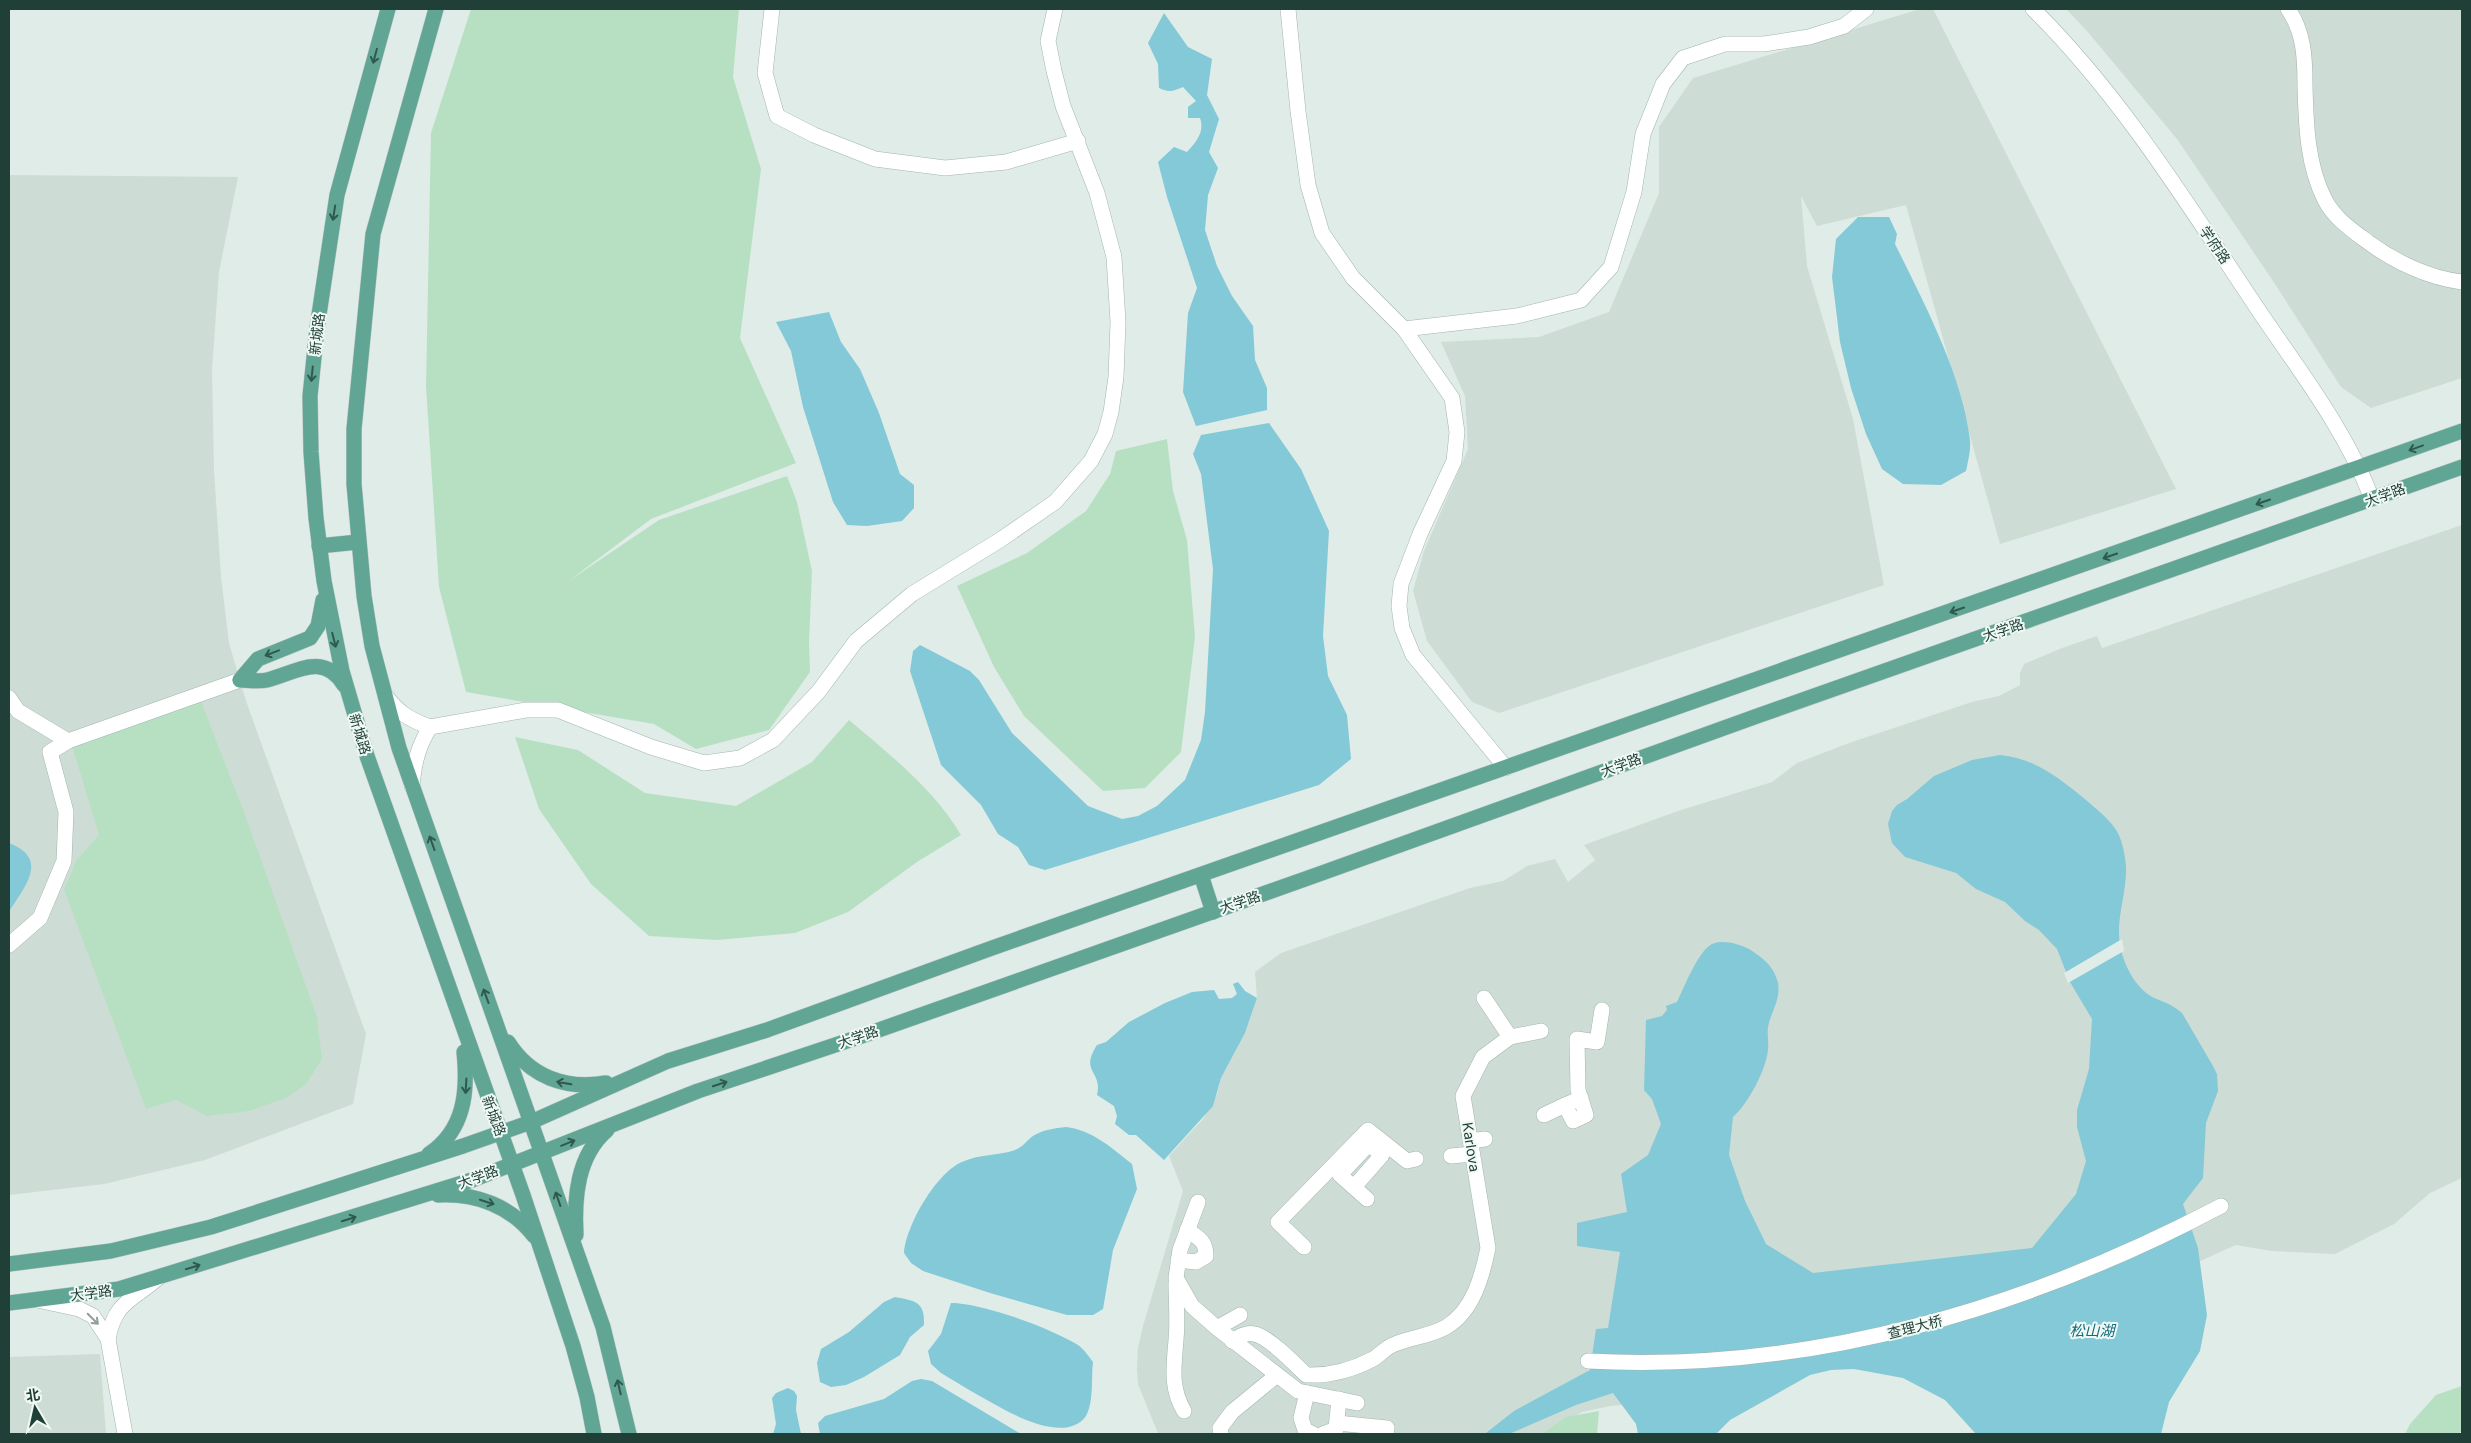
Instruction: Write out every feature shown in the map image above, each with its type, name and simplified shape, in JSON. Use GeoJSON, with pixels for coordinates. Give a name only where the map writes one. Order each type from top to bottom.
{"type":"FeatureCollection","features":[{"type":"Feature","properties":{"kind":"main road","name":"新城路"},"geometry":{"type":"LineString","coordinates":[[388,9],[337,195],[317,328],[310,396],[311,452],[324,581],[331,626],[366,756],[538,1241],[573,1346],[587,1397],[594,1434]]}},
{"type":"Feature","properties":{"kind":"main road"},"geometry":{"type":"LineString","coordinates":[[436,9],[373,234],[354,429],[354,484],[358,542],[372,646],[384,695],[412,787],[603,1327],[629,1434]]}},
{"type":"Feature","properties":{"kind":"main road"},"geometry":{"type":"LineString","coordinates":[[9,1264],[111,1251],[211,1227],[500,1134],[668,1061],[767,1030],[1201,875],[2462,431]]}},
{"type":"Feature","properties":{"kind":"main road","name":"大学路"},"geometry":{"type":"LineString","coordinates":[[9,1303],[119,1290],[472,1180],[698,1091],[805,1056],[1213,912],[1769,712],[2462,467]]}},
{"type":"Feature","properties":{"kind":"main road"},"geometry":{"type":"LineString","coordinates":[[319,546],[358,542]]}},
{"type":"Feature","properties":{"kind":"main road"},"geometry":{"type":"LineString","coordinates":[[240,680],[258,658],[303,641],[315,633],[323,606],[324,581]]}},
{"type":"Feature","properties":{"kind":"main road"},"geometry":{"type":"LineString","coordinates":[[240,680],[265,681],[304,668],[320,667],[338,676],[348,691]]}},
{"type":"Feature","properties":{"kind":"main road"},"geometry":{"type":"LineString","coordinates":[[1201,875],[1213,912]]}},
{"type":"Feature","properties":{"kind":"main road"},"geometry":{"type":"LineString","coordinates":[[495,1020],[510,1046],[522,1060],[546,1078],[559,1082],[586,1085],[614,1082],[630,1077]]}},
{"type":"Feature","properties":{"kind":"main road"},"geometry":{"type":"LineString","coordinates":[[420,1160],[444,1141],[457,1123],[462,1112],[466,1074],[459,1021]]}},
{"type":"Feature","properties":{"kind":"main road"},"geometry":{"type":"LineString","coordinates":[[577,1252],[576,1203],[585,1160],[598,1138],[618,1122]]}},
{"type":"Feature","properties":{"kind":"main road"},"geometry":{"type":"LineString","coordinates":[[422,1196],[455,1195],[493,1203],[522,1222],[538,1241]]}},
{"type":"Feature","properties":{"kind":"street"},"geometry":{"type":"LineString","coordinates":[[772,9],[766,73],[777,116],[814,135],[875,159],[945,168],[1006,162],[1078,141]]}},
{"type":"Feature","properties":{"kind":"street"},"geometry":{"type":"LineString","coordinates":[[384,695],[398,711],[414,722],[430,727],[526,710],[558,710],[651,747],[704,763],[740,758],[773,740],[819,691],[856,641],[912,594],[1000,540],[1055,502],[1091,461],[1104,434],[1111,412],[1116,377],[1118,322],[1114,257],[1097,192],[1063,106],[1048,41],[1055,9]]}},
{"type":"Feature","properties":{"kind":"street"},"geometry":{"type":"LineString","coordinates":[[1288,9],[1307,178],[1322,233],[1353,278],[1404,329],[1452,398],[1457,432],[1454,461],[1420,534],[1402,584],[1399,606],[1402,628],[1413,655],[1506,768]]}},
{"type":"Feature","properties":{"kind":"street"},"geometry":{"type":"LineString","coordinates":[[1404,329],[1517,316],[1581,300],[1611,267],[1634,192],[1643,134],[1663,84],[1683,58],[1725,44],[1764,44],[1808,37],[1844,26],[1866,9]]}},
{"type":"Feature","properties":{"kind":"street","name":"学府路"},"geometry":{"type":"LineString","coordinates":[[2033,9],[2092,73],[2152,151],[2332,419],[2361,468],[2372,499]]}},
{"type":"Feature","properties":{"kind":"street"},"geometry":{"type":"LineString","coordinates":[[2288,9],[2296,20],[2303,40],[2308,145],[2314,172],[2326,202],[2347,226],[2378,249],[2422,272],[2462,282]]}},
{"type":"Feature","properties":{"kind":"street"},"geometry":{"type":"LineString","coordinates":[[9,945],[40,918],[64,861],[66,812],[50,752],[68,741],[240,680]]}},
{"type":"Feature","properties":{"kind":"street"},"geometry":{"type":"LineString","coordinates":[[9,698],[18,711],[68,741]]}},
{"type":"Feature","properties":{"kind":"street"},"geometry":{"type":"LineString","coordinates":[[412,787],[414,763],[419,746],[430,727]]}},
{"type":"Feature","properties":{"kind":"street"},"geometry":{"type":"LineString","coordinates":[[1484,998],[1510,1037],[1542,1031]]}},
{"type":"Feature","properties":{"kind":"street"},"geometry":{"type":"LineString","coordinates":[[1544,1115],[1565,1105],[1572,1121],[1586,1115],[1578,1090],[1577,1039],[1596,1042],[1602,1010]]}},
{"type":"Feature","properties":{"kind":"street","name":"Karlova"},"geometry":{"type":"LineString","coordinates":[[1232,1341],[1242,1335],[1255,1334],[1268,1342],[1306,1375],[1323,1376],[1340,1372],[1373,1359],[1393,1344],[1446,1327],[1468,1307],[1483,1274],[1488,1248],[1463,1096],[1483,1057],[1510,1037]]}},
{"type":"Feature","properties":{"kind":"street"},"geometry":{"type":"LineString","coordinates":[[1304,1247],[1278,1222],[1368,1130],[1384,1146],[1407,1161],[1416,1159]]}},
{"type":"Feature","properties":{"kind":"street"},"geometry":{"type":"LineString","coordinates":[[1450,1156],[1471,1148],[1486,1139]]}},
{"type":"Feature","properties":{"kind":"street"},"geometry":{"type":"LineString","coordinates":[[1367,1199],[1340,1175],[1369,1144],[1384,1146]]}},
{"type":"Feature","properties":{"kind":"street"},"geometry":{"type":"LineString","coordinates":[[1184,1411],[1178,1401],[1173,1373],[1176,1340],[1176,1278],[1178,1260],[1198,1202]]}},
{"type":"Feature","properties":{"kind":"street","name":"查理大桥"},"geometry":{"type":"LineString","coordinates":[[1588,1360],[1631,1363],[1709,1361],[1786,1352],[1858,1340],[1928,1324],[1988,1307],[2116,1257],[2221,1206]]}},
{"type":"Feature","properties":{"kind":"street"},"geometry":{"type":"LineString","coordinates":[[1178,1260],[1196,1262],[1206,1256],[1206,1245],[1200,1238],[1187,1230]]}},
{"type":"Feature","properties":{"kind":"street"},"geometry":{"type":"LineString","coordinates":[[108,1339],[117,1311],[158,1278]]}},
{"type":"Feature","properties":{"kind":"street"},"geometry":{"type":"LineString","coordinates":[[1176,1278],[1192,1306],[1232,1341],[1298,1391],[1357,1403]]}},
{"type":"Feature","properties":{"kind":"street"},"geometry":{"type":"LineString","coordinates":[[37,1300],[80,1309],[93,1316],[108,1339],[125,1434]]}},
{"type":"Feature","properties":{"kind":"street"},"geometry":{"type":"LineString","coordinates":[[1216,1328],[1240,1315]]}},
{"type":"Feature","properties":{"kind":"street"},"geometry":{"type":"LineString","coordinates":[[1221,1434],[1220,1428],[1232,1412],[1277,1375]]}},
{"type":"Feature","properties":{"kind":"street"},"geometry":{"type":"LineString","coordinates":[[1308,1393],[1301,1418],[1305,1430],[1313,1434]]}},
{"type":"Feature","properties":{"kind":"street"},"geometry":{"type":"LineString","coordinates":[[1323,1434],[1336,1429],[1339,1399]]}},
{"type":"Feature","properties":{"kind":"street"},"geometry":{"type":"LineString","coordinates":[[1337,1423],[1387,1428],[1386,1434]]}},
{"type":"Feature","properties":{"kind":"shaded area"},"geometry":{"type":"Polygon","coordinates":[[[1920,9],[1933,9],[2176,489],[2000,544],[1906,205],[1817,226],[1801,196],[1807,266],[1853,419],[1884,585],[1499,713],[1472,702],[1427,641],[1413,591],[1424,551],[1468,449],[1465,396],[1441,342],[1539,337],[1609,312],[1659,193],[1659,127],[1693,78],[1920,9]]]}},
{"type":"Feature","properties":{"kind":"shaded area"},"geometry":{"type":"Polygon","coordinates":[[[2066,9],[2462,9],[2462,378],[2371,408],[2341,387],[2275,284],[2177,139],[2087,31],[2066,9]]]}},
{"type":"Feature","properties":{"kind":"shaded area"},"geometry":{"type":"Polygon","coordinates":[[[9,175],[238,177],[219,272],[212,370],[214,470],[221,577],[229,643],[246,701],[366,1034],[353,1104],[205,1160],[104,1184],[9,1195],[9,175]]]}},
{"type":"Feature","properties":{"kind":"shaded area"},"geometry":{"type":"Polygon","coordinates":[[[2462,525],[2462,1178],[2430,1193],[2394,1224],[2335,1254],[2272,1251],[2236,1245],[2010,1346],[1776,1376],[1709,1397],[1610,1406],[1582,1412],[1543,1434],[1159,1434],[1138,1384],[1137,1369],[1138,1348],[1143,1326],[1183,1191],[1169,1156],[1203,1119],[1217,1094],[1221,1078],[1245,1033],[1257,998],[1255,972],[1281,953],[1470,888],[1503,881],[1527,866],[1555,859],[1568,882],[1595,860],[1584,845],[1678,811],[1772,782],[1797,763],[1849,743],[1972,702],[1999,696],[2020,685],[2020,673],[2024,664],[2062,648],[2097,636],[2102,648],[2462,525]]]}},
{"type":"Feature","properties":{"kind":"shaded area"},"geometry":{"type":"Polygon","coordinates":[[[100,1354],[106,1434],[9,1434],[9,1357],[100,1354]]]}},
{"type":"Feature","properties":{"kind":"green space"},"geometry":{"type":"Polygon","coordinates":[[[471,9],[739,9],[733,77],[761,169],[740,338],[796,463],[651,519],[570,580],[659,520],[787,476],[797,502],[812,571],[809,643],[810,672],[769,730],[696,749],[654,724],[466,692],[439,587],[426,386],[431,133],[471,9]]]}},
{"type":"Feature","properties":{"kind":"green space"},"geometry":{"type":"Polygon","coordinates":[[[1167,439],[1173,491],[1187,540],[1195,637],[1181,752],[1145,788],[1103,791],[1024,716],[994,667],[957,586],[1027,553],[1086,511],[1110,474],[1116,451],[1167,439]]]}},
{"type":"Feature","properties":{"kind":"green space"},"geometry":{"type":"Polygon","coordinates":[[[200,699],[244,812],[317,1017],[322,1059],[306,1084],[286,1098],[249,1111],[207,1116],[176,1100],[146,1109],[64,890],[76,861],[99,835],[70,739],[200,699]]]}},
{"type":"Feature","properties":{"kind":"green space"},"geometry":{"type":"Polygon","coordinates":[[[849,720],[895,759],[924,787],[938,802],[961,835],[917,862],[848,912],[795,933],[717,940],[649,936],[591,884],[539,809],[515,737],[578,750],[645,793],[736,806],[812,762],[849,720]]]}},
{"type":"Feature","properties":{"kind":"green space"},"geometry":{"type":"Polygon","coordinates":[[[2462,1386],[2462,1430],[2459,1434],[2405,1434],[2410,1424],[2436,1395],[2462,1386]]]}},
{"type":"Feature","properties":{"kind":"green space"},"geometry":{"type":"Polygon","coordinates":[[[1599,1411],[1597,1434],[1542,1434],[1566,1417],[1599,1411]]]}},
{"type":"Feature","properties":{"kind":"water"},"geometry":{"type":"Polygon","coordinates":[[[1164,13],[1188,47],[1212,59],[1207,95],[1219,119],[1209,152],[1218,168],[1208,195],[1205,230],[1217,266],[1232,296],[1253,326],[1255,360],[1267,388],[1267,410],[1196,426],[1183,392],[1188,313],[1197,288],[1167,197],[1158,162],[1174,147],[1187,152],[1199,136],[1201,123],[1200,118],[1188,118],[1188,107],[1196,101],[1183,87],[1171,91],[1159,88],[1158,64],[1148,43],[1164,13]]]}},
{"type":"Feature","properties":{"kind":"water"},"geometry":{"type":"Polygon","coordinates":[[[1858,217],[1889,217],[1897,234],[1895,244],[1940,339],[1959,390],[1970,440],[1966,471],[1941,485],[1903,484],[1882,469],[1866,434],[1851,388],[1840,342],[1832,277],[1836,239],[1858,217]]]}},
{"type":"Feature","properties":{"kind":"water"},"geometry":{"type":"Polygon","coordinates":[[[829,312],[841,342],[860,369],[879,413],[900,474],[914,485],[914,508],[902,521],[867,526],[847,525],[833,502],[803,407],[791,351],[776,322],[829,312]]]}},
{"type":"Feature","properties":{"kind":"water"},"geometry":{"type":"Polygon","coordinates":[[[1269,423],[1301,469],[1329,531],[1323,636],[1328,676],[1347,715],[1351,759],[1319,785],[1045,870],[1029,865],[1018,847],[998,834],[981,805],[941,765],[910,671],[913,651],[920,645],[970,671],[979,680],[1012,733],[1088,806],[1122,819],[1138,816],[1157,806],[1185,780],[1201,740],[1205,712],[1213,569],[1201,474],[1193,454],[1201,435],[1269,423]]]}},
{"type":"Feature","properties":{"kind":"water","name":"松山湖"},"geometry":{"type":"Polygon","coordinates":[[[2000,755],[2025,760],[2057,777],[2101,813],[2117,831],[2123,846],[2126,867],[2119,923],[2120,945],[2125,963],[2134,980],[2147,994],[2171,1005],[2182,1013],[2217,1074],[2218,1091],[2206,1123],[2203,1178],[2183,1204],[2198,1248],[2207,1315],[2200,1351],[2169,1402],[2161,1434],[1976,1434],[1945,1400],[1903,1378],[1854,1369],[1831,1370],[1810,1375],[1730,1420],[1716,1434],[1638,1434],[1636,1424],[1613,1393],[1576,1405],[1509,1434],[1487,1434],[1514,1411],[1590,1370],[1596,1329],[1608,1328],[1620,1252],[1577,1246],[1577,1223],[1627,1212],[1621,1174],[1648,1155],[1661,1124],[1652,1099],[1644,1090],[1646,1020],[1662,1016],[1667,1010],[1666,1006],[1677,1002],[1697,962],[1712,944],[1721,942],[1731,943],[1749,949],[1767,963],[1774,972],[1778,983],[1777,1000],[1768,1027],[1767,1058],[1760,1077],[1745,1104],[1733,1117],[1729,1155],[1745,1201],[1766,1244],[1813,1273],[2032,1248],[2076,1194],[2086,1161],[2077,1127],[2077,1110],[2089,1069],[2092,1019],[2070,982],[2057,949],[2039,930],[2025,921],[2005,902],[1976,889],[1956,873],[1905,857],[1892,843],[1888,824],[1892,811],[1897,805],[1934,776],[1972,760],[2000,755]]]}},
{"type":"Feature","properties":{"kind":"water"},"geometry":{"type":"Polygon","coordinates":[[[9,843],[21,849],[29,857],[31,865],[27,883],[9,912],[9,843]]]}},
{"type":"Feature","properties":{"kind":"water"},"geometry":{"type":"Polygon","coordinates":[[[1238,982],[1245,991],[1257,998],[1245,1033],[1221,1078],[1213,1106],[1164,1160],[1136,1135],[1129,1135],[1115,1124],[1117,1116],[1114,1106],[1097,1095],[1097,1081],[1090,1061],[1092,1054],[1097,1045],[1106,1042],[1129,1022],[1165,1003],[1192,992],[1214,990],[1219,999],[1232,998],[1237,994],[1233,984],[1238,982]]]}},
{"type":"Feature","properties":{"kind":"water"},"geometry":{"type":"Polygon","coordinates":[[[1066,1127],[1093,1136],[1132,1164],[1137,1189],[1113,1250],[1103,1309],[1093,1315],[1067,1315],[923,1271],[911,1263],[904,1253],[910,1228],[933,1188],[952,1168],[968,1159],[1015,1150],[1037,1134],[1066,1127]]]}},
{"type":"Feature","properties":{"kind":"water"},"geometry":{"type":"Polygon","coordinates":[[[895,1297],[913,1301],[921,1307],[924,1317],[924,1325],[910,1337],[900,1355],[864,1377],[846,1385],[831,1387],[820,1382],[817,1363],[821,1349],[849,1332],[884,1302],[895,1297]]]}},
{"type":"Feature","properties":{"kind":"water"},"geometry":{"type":"Polygon","coordinates":[[[951,1303],[980,1307],[1034,1324],[1066,1338],[1080,1347],[1093,1362],[1091,1397],[1086,1416],[1078,1424],[1067,1427],[1042,1425],[1028,1421],[974,1393],[941,1373],[931,1364],[928,1351],[941,1334],[951,1303]]]}},
{"type":"Feature","properties":{"kind":"water"},"geometry":{"type":"Polygon","coordinates":[[[921,1379],[932,1381],[1021,1434],[820,1434],[818,1423],[825,1416],[884,1399],[912,1381],[921,1379]]]}},
{"type":"Feature","properties":{"kind":"water"},"geometry":{"type":"Polygon","coordinates":[[[788,1388],[794,1391],[797,1396],[796,1410],[801,1434],[773,1434],[776,1424],[772,1398],[776,1393],[788,1388]]]}},
{"type":"Feature","properties":{"kind":"pier"},"geometry":{"type":"Polygon","coordinates":[[[2122,939],[2124,951],[2068,983],[2064,973],[2122,939]]]}}]}
